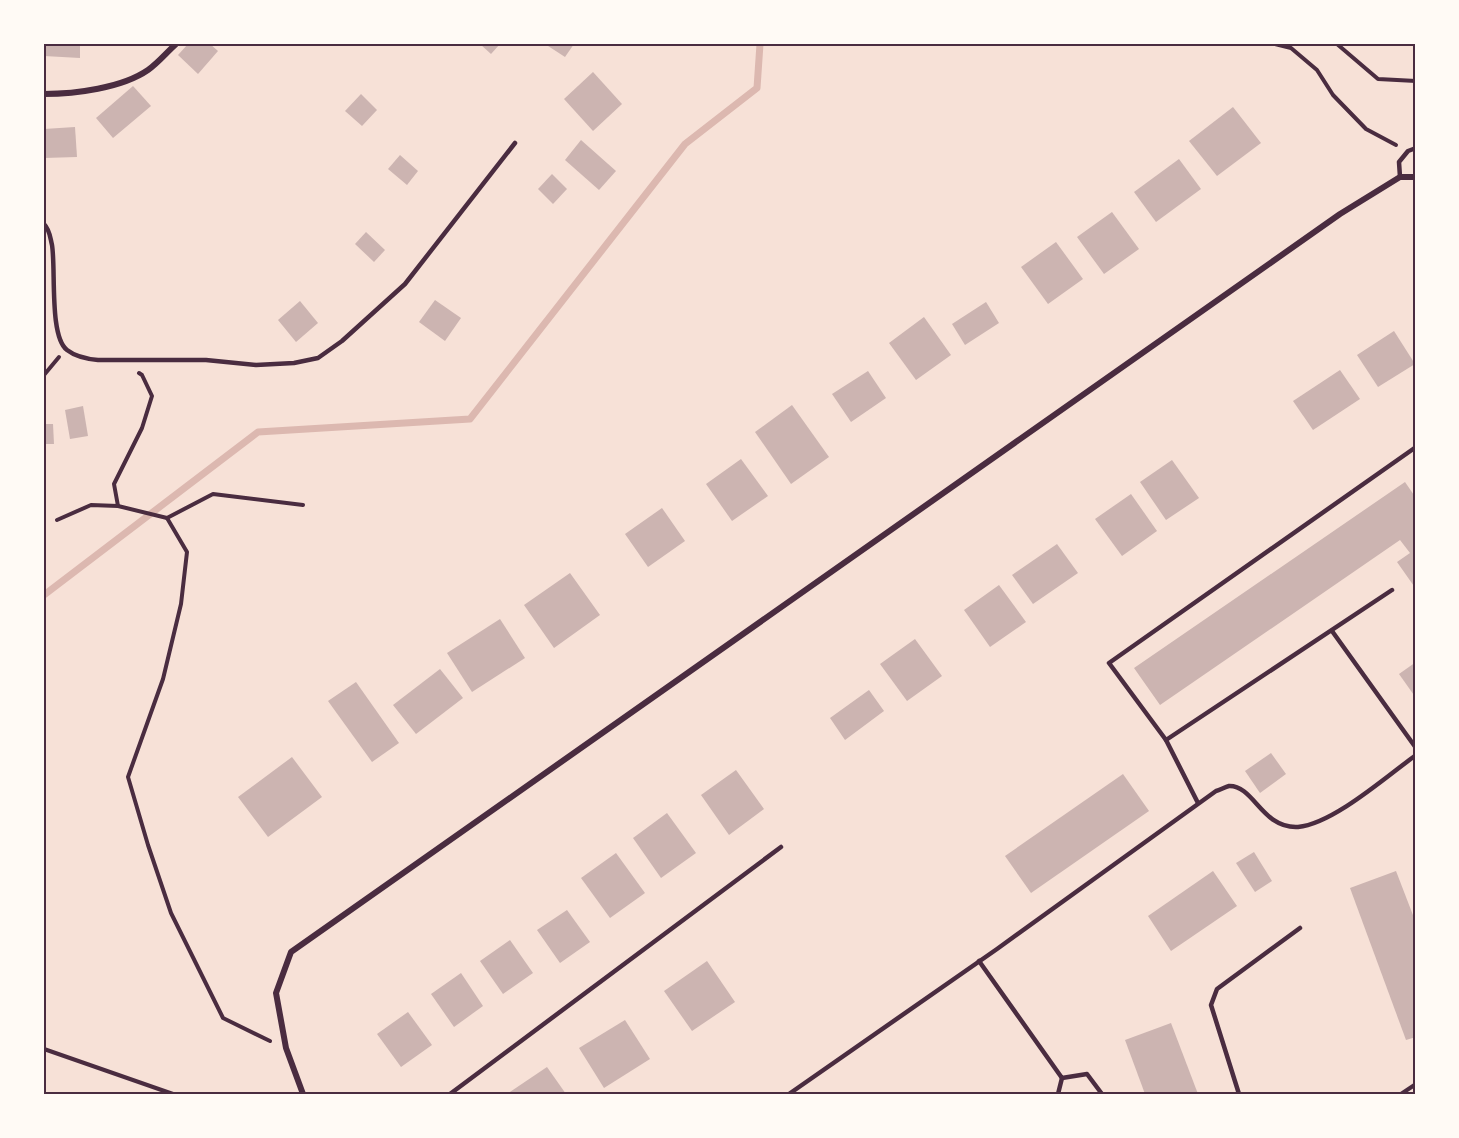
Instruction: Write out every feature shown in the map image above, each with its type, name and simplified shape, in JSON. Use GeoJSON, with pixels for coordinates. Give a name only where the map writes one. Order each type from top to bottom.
{"type":"FeatureCollection","features":[{"type":"Feature","properties":{"kind":"street"},"geometry":{"type":"LineString","coordinates":[[44,94],[70,94],[112,85],[148,70],[176,44]]}},
{"type":"Feature","properties":{"kind":"street"},"geometry":{"type":"LineString","coordinates":[[303,1095],[286,1048],[276,993],[291,952],[1340,214],[1400,177],[1416,177]]}},
{"type":"Feature","properties":{"kind":"lane"},"geometry":{"type":"LineString","coordinates":[[44,224],[48,229],[54,256],[57,334],[65,349],[81,358],[206,360],[256,365],[294,363],[318,358],[342,341],[405,284],[515,143]]}},
{"type":"Feature","properties":{"kind":"lane"},"geometry":{"type":"LineString","coordinates":[[1400,177],[1399,162],[1408,151],[1416,148]]}},
{"type":"Feature","properties":{"kind":"lane"},"geometry":{"type":"LineString","coordinates":[[1198,803],[1166,740],[1109,663],[1416,447]]}},
{"type":"Feature","properties":{"kind":"lane"},"geometry":{"type":"LineString","coordinates":[[1166,740],[1392,590]]}},
{"type":"Feature","properties":{"kind":"lane"},"geometry":{"type":"LineString","coordinates":[[1332,631],[1416,748]]}},
{"type":"Feature","properties":{"kind":"lane"},"geometry":{"type":"LineString","coordinates":[[789,1095],[979,962],[1216,791],[1230,786],[1244,791],[1267,817],[1280,824],[1298,827],[1317,822],[1336,813],[1416,755]]}},
{"type":"Feature","properties":{"kind":"lane"},"geometry":{"type":"LineString","coordinates":[[450,1095],[782,847]]}},
{"type":"Feature","properties":{"kind":"lane"},"geometry":{"type":"LineString","coordinates":[[1239,1095],[1211,1005],[1217,989],[1300,928]]}},
{"type":"Feature","properties":{"kind":"lane"},"geometry":{"type":"LineString","coordinates":[[979,962],[1062,1078],[1059,1095]]}},
{"type":"Feature","properties":{"kind":"lane"},"geometry":{"type":"LineString","coordinates":[[1062,1078],[1087,1074],[1102,1095]]}},
{"type":"Feature","properties":{"kind":"path"},"geometry":{"type":"LineString","coordinates":[[1275,44],[1291,48],[1317,70],[1333,95],[1366,129],[1408,151]]}},
{"type":"Feature","properties":{"kind":"path"},"geometry":{"type":"LineString","coordinates":[[1337,44],[1378,79],[1416,81]]}},
{"type":"Feature","properties":{"kind":"path"},"geometry":{"type":"LineString","coordinates":[[44,375],[65,349]]}},
{"type":"Feature","properties":{"kind":"path"},"geometry":{"type":"LineString","coordinates":[[117,360],[142,375],[152,396],[142,428],[114,484],[118,506]]}},
{"type":"Feature","properties":{"kind":"path"},"geometry":{"type":"LineString","coordinates":[[57,520],[92,505],[118,506],[167,518],[213,494],[303,505]]}},
{"type":"Feature","properties":{"kind":"path"},"geometry":{"type":"LineString","coordinates":[[167,518],[187,552],[181,604],[164,679],[128,777],[171,913],[223,1018],[286,1048]]}},
{"type":"Feature","properties":{"kind":"path"},"geometry":{"type":"LineString","coordinates":[[44,1048],[173,1095]]}},
{"type":"Feature","properties":{"kind":"path"},"geometry":{"type":"LineString","coordinates":[[1401,1095],[1416,1084]]}},
{"type":"Feature","properties":{"kind":"building"},"geometry":{"type":"Polygon","coordinates":[[[44,44],[80,44],[80,58],[44,56],[44,44]]]}},
{"type":"Feature","properties":{"kind":"building"},"geometry":{"type":"Polygon","coordinates":[[[188,44],[210,44],[218,51],[198,74],[178,55],[188,44]]]}},
{"type":"Feature","properties":{"kind":"building"},"geometry":{"type":"Polygon","coordinates":[[[480,44],[500,44],[491,54],[480,44]]]}},
{"type":"Feature","properties":{"kind":"building"},"geometry":{"type":"Polygon","coordinates":[[[545,44],[574,44],[565,57],[545,44]]]}},
{"type":"Feature","properties":{"kind":"building"},"geometry":{"type":"Polygon","coordinates":[[[593,72],[622,104],[593,131],[564,99],[593,72]]]}},
{"type":"Feature","properties":{"kind":"building"},"geometry":{"type":"Polygon","coordinates":[[[133,86],[151,106],[113,138],[96,118],[133,86]]]}},
{"type":"Feature","properties":{"kind":"building"},"geometry":{"type":"Polygon","coordinates":[[[361,94],[377,110],[362,126],[345,111],[361,94]]]}},
{"type":"Feature","properties":{"kind":"building"},"geometry":{"type":"Polygon","coordinates":[[[1233,107],[1261,143],[1217,176],[1189,141],[1233,107]]]}},
{"type":"Feature","properties":{"kind":"building"},"geometry":{"type":"Polygon","coordinates":[[[75,127],[77,157],[44,158],[44,129],[75,127]]]}},
{"type":"Feature","properties":{"kind":"building"},"geometry":{"type":"Polygon","coordinates":[[[581,140],[616,171],[599,190],[565,160],[581,140]]]}},
{"type":"Feature","properties":{"kind":"building"},"geometry":{"type":"Polygon","coordinates":[[[400,155],[418,171],[407,185],[388,169],[400,155]]]}},
{"type":"Feature","properties":{"kind":"building"},"geometry":{"type":"Polygon","coordinates":[[[1179,159],[1201,189],[1156,222],[1134,192],[1179,159]]]}},
{"type":"Feature","properties":{"kind":"building"},"geometry":{"type":"Polygon","coordinates":[[[552,174],[567,189],[553,204],[538,189],[552,174]]]}},
{"type":"Feature","properties":{"kind":"building"},"geometry":{"type":"Polygon","coordinates":[[[1112,212],[1139,249],[1104,274],[1077,237],[1112,212]]]}},
{"type":"Feature","properties":{"kind":"building"},"geometry":{"type":"Polygon","coordinates":[[[366,232],[385,250],[374,262],[355,244],[366,232]]]}},
{"type":"Feature","properties":{"kind":"building"},"geometry":{"type":"Polygon","coordinates":[[[1056,242],[1083,279],[1048,304],[1021,267],[1056,242]]]}},
{"type":"Feature","properties":{"kind":"building"},"geometry":{"type":"Polygon","coordinates":[[[435,300],[461,318],[445,341],[419,322],[435,300]]]}},
{"type":"Feature","properties":{"kind":"building"},"geometry":{"type":"Polygon","coordinates":[[[300,301],[318,323],[296,342],[278,320],[300,301]]]}},
{"type":"Feature","properties":{"kind":"building"},"geometry":{"type":"Polygon","coordinates":[[[986,302],[999,323],[965,345],[952,324],[986,302]]]}},
{"type":"Feature","properties":{"kind":"building"},"geometry":{"type":"Polygon","coordinates":[[[924,317],[951,355],[916,380],[889,343],[924,317]]]}},
{"type":"Feature","properties":{"kind":"building"},"geometry":{"type":"Polygon","coordinates":[[[1394,331],[1415,364],[1378,387],[1357,355],[1394,331]]]}},
{"type":"Feature","properties":{"kind":"building"},"geometry":{"type":"Polygon","coordinates":[[[1340,370],[1360,399],[1313,430],[1293,401],[1340,370]]]}},
{"type":"Feature","properties":{"kind":"building"},"geometry":{"type":"Polygon","coordinates":[[[868,371],[886,398],[851,422],[832,394],[868,371]]]}},
{"type":"Feature","properties":{"kind":"building"},"geometry":{"type":"Polygon","coordinates":[[[792,405],[829,457],[791,484],[755,432],[792,405]]]}},
{"type":"Feature","properties":{"kind":"building"},"geometry":{"type":"Polygon","coordinates":[[[83,406],[88,436],[70,439],[65,410],[83,406]]]}},
{"type":"Feature","properties":{"kind":"building"},"geometry":{"type":"Polygon","coordinates":[[[44,424],[53,424],[54,444],[44,444],[44,424]]]}},
{"type":"Feature","properties":{"kind":"building"},"geometry":{"type":"Polygon","coordinates":[[[741,459],[768,496],[732,521],[706,484],[741,459]]]}},
{"type":"Feature","properties":{"kind":"building"},"geometry":{"type":"Polygon","coordinates":[[[1172,460],[1199,498],[1166,520],[1140,482],[1172,460]]]}},
{"type":"Feature","properties":{"kind":"building"},"geometry":{"type":"Polygon","coordinates":[[[1405,482],[1416,498],[1416,589],[1397,562],[1410,553],[1400,540],[1160,705],[1134,668],[1405,482]]]}},
{"type":"Feature","properties":{"kind":"building"},"geometry":{"type":"Polygon","coordinates":[[[1131,494],[1157,531],[1122,556],[1095,519],[1131,494]]]}},
{"type":"Feature","properties":{"kind":"building"},"geometry":{"type":"Polygon","coordinates":[[[662,508],[685,541],[648,567],[625,534],[662,508]]]}},
{"type":"Feature","properties":{"kind":"building"},"geometry":{"type":"Polygon","coordinates":[[[1057,544],[1078,573],[1033,604],[1012,575],[1057,544]]]}},
{"type":"Feature","properties":{"kind":"building"},"geometry":{"type":"Polygon","coordinates":[[[570,573],[600,615],[554,648],[524,605],[570,573]]]}},
{"type":"Feature","properties":{"kind":"building"},"geometry":{"type":"Polygon","coordinates":[[[999,585],[1026,622],[990,647],[964,610],[999,585]]]}},
{"type":"Feature","properties":{"kind":"building"},"geometry":{"type":"Polygon","coordinates":[[[500,619],[525,658],[472,692],[447,653],[500,619]]]}},
{"type":"Feature","properties":{"kind":"building"},"geometry":{"type":"Polygon","coordinates":[[[915,639],[942,676],[907,701],[880,664],[915,639]]]}},
{"type":"Feature","properties":{"kind":"building"},"geometry":{"type":"Polygon","coordinates":[[[1416,662],[1416,698],[1399,674],[1416,662]]]}},
{"type":"Feature","properties":{"kind":"building"},"geometry":{"type":"Polygon","coordinates":[[[440,669],[463,698],[416,734],[393,705],[440,669]]]}},
{"type":"Feature","properties":{"kind":"building"},"geometry":{"type":"Polygon","coordinates":[[[356,682],[399,743],[372,762],[328,701],[356,682]]]}},
{"type":"Feature","properties":{"kind":"building"},"geometry":{"type":"Polygon","coordinates":[[[869,690],[884,711],[845,740],[830,718],[869,690]]]}},
{"type":"Feature","properties":{"kind":"building"},"geometry":{"type":"Polygon","coordinates":[[[1271,753],[1286,774],[1260,793],[1245,771],[1271,753]]]}},
{"type":"Feature","properties":{"kind":"building"},"geometry":{"type":"Polygon","coordinates":[[[292,757],[322,797],[268,837],[238,797],[292,757]]]}},
{"type":"Feature","properties":{"kind":"building"},"geometry":{"type":"Polygon","coordinates":[[[736,770],[764,809],[729,835],[701,795],[736,770]]]}},
{"type":"Feature","properties":{"kind":"building"},"geometry":{"type":"Polygon","coordinates":[[[1123,774],[1149,811],[1031,893],[1005,856],[1123,774]]]}},
{"type":"Feature","properties":{"kind":"building"},"geometry":{"type":"Polygon","coordinates":[[[667,813],[696,853],[661,878],[633,838],[667,813]]]}},
{"type":"Feature","properties":{"kind":"building"},"geometry":{"type":"Polygon","coordinates":[[[1254,852],[1272,881],[1255,892],[1236,863],[1254,852]]]}},
{"type":"Feature","properties":{"kind":"building"},"geometry":{"type":"Polygon","coordinates":[[[616,853],[645,893],[610,918],[581,878],[616,853]]]}},
{"type":"Feature","properties":{"kind":"building"},"geometry":{"type":"Polygon","coordinates":[[[1213,871],[1237,906],[1171,951],[1148,916],[1213,871]]]}},
{"type":"Feature","properties":{"kind":"building"},"geometry":{"type":"Polygon","coordinates":[[[1396,871],[1416,923],[1416,1037],[1406,1040],[1350,888],[1396,871]]]}},
{"type":"Feature","properties":{"kind":"building"},"geometry":{"type":"Polygon","coordinates":[[[567,910],[590,942],[560,963],[537,930],[567,910]]]}},
{"type":"Feature","properties":{"kind":"building"},"geometry":{"type":"Polygon","coordinates":[[[510,940],[533,973],[503,994],[480,961],[510,940]]]}},
{"type":"Feature","properties":{"kind":"building"},"geometry":{"type":"Polygon","coordinates":[[[707,961],[735,1002],[692,1031],[664,991],[707,961]]]}},
{"type":"Feature","properties":{"kind":"building"},"geometry":{"type":"Polygon","coordinates":[[[461,973],[483,1006],[454,1027],[431,994],[461,973]]]}},
{"type":"Feature","properties":{"kind":"building"},"geometry":{"type":"Polygon","coordinates":[[[408,1012],[432,1045],[401,1067],[377,1034],[408,1012]]]}},
{"type":"Feature","properties":{"kind":"building"},"geometry":{"type":"Polygon","coordinates":[[[625,1020],[650,1059],[604,1088],[579,1048],[625,1020]]]}},
{"type":"Feature","properties":{"kind":"building"},"geometry":{"type":"Polygon","coordinates":[[[1171,1023],[1198,1094],[1145,1094],[1125,1040],[1171,1023]]]}},
{"type":"Feature","properties":{"kind":"building"},"geometry":{"type":"Polygon","coordinates":[[[547,1067],[566,1094],[507,1094],[547,1067]]]}},
{"type":"Feature","properties":{"kind":"waterway"},"geometry":{"type":"LineString","coordinates":[[44,595],[258,432],[470,419],[685,144],[757,88],[760,44]]}}]}
